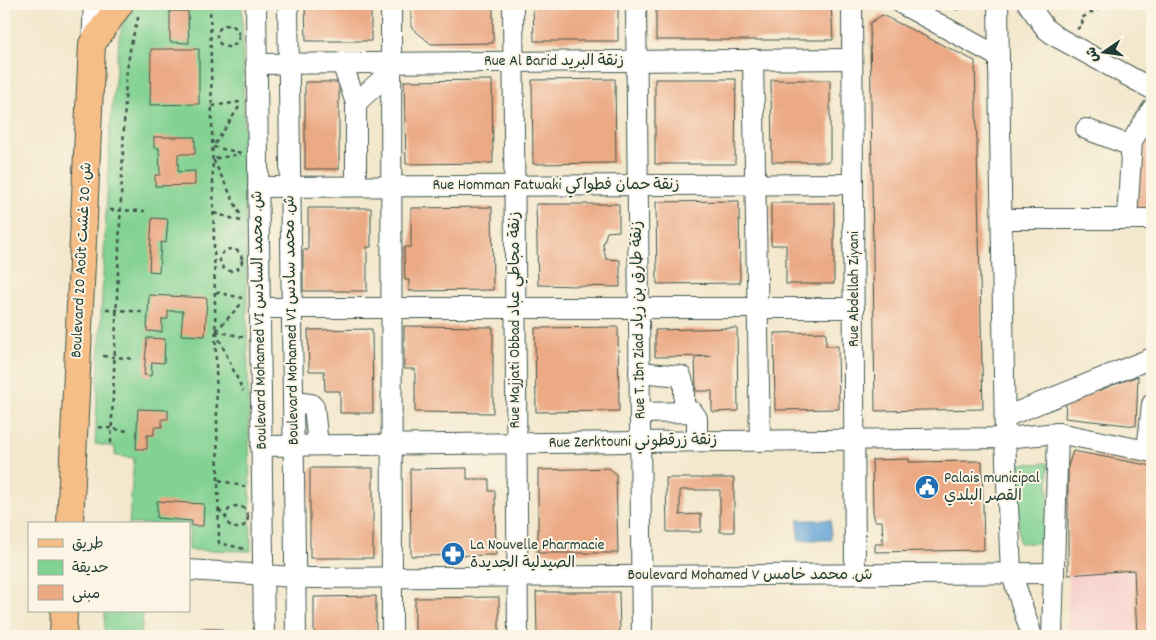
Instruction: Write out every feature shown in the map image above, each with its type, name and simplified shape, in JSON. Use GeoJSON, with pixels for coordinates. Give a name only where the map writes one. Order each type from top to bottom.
{"type":"FeatureCollection","features":[{"type":"Feature","properties":{"kind":"main road"},"geometry":{"type":"LineString","coordinates":[[92,44],[129,8]]}},
{"type":"Feature","properties":{"kind":"main road","name":"Boulevard 20 Août ش. 20 غشت"},"geometry":{"type":"LineString","coordinates":[[70,522],[92,44]]}},
{"type":"Feature","properties":{"kind":"main road"},"geometry":{"type":"LineString","coordinates":[[63,636],[64,612]]}},
{"type":"Feature","properties":{"kind":"street"},"geometry":{"type":"LineString","coordinates":[[92,44],[94,4]]}},
{"type":"Feature","properties":{"kind":"street","name":"Boulevard Mohamed VI ش. محمد السادس"},"geometry":{"type":"LineString","coordinates":[[256,4],[264,636]]}},
{"type":"Feature","properties":{"kind":"street","name":"Boulevard Mohamed VI ش. محمد سادس"},"geometry":{"type":"LineString","coordinates":[[288,4],[296,636]]}},
{"type":"Feature","properties":{"kind":"street"},"geometry":{"type":"LineString","coordinates":[[391,4],[392,636]]}},
{"type":"Feature","properties":{"kind":"street","name":"Rue Majjati Obbad زنقة مجاطي عباد"},"geometry":{"type":"LineString","coordinates":[[513,4],[518,636]]}},
{"type":"Feature","properties":{"kind":"street","name":"Rue T. Ibn Ziad زنقة طارق بن زياد"},"geometry":{"type":"LineString","coordinates":[[636,4],[642,636]]}},
{"type":"Feature","properties":{"kind":"street","name":"Rue Abdellah Ziyani"},"geometry":{"type":"LineString","coordinates":[[852,4],[855,574]]}},
{"type":"Feature","properties":{"kind":"street"},"geometry":{"type":"LineString","coordinates":[[902,4],[999,57]]}},
{"type":"Feature","properties":{"kind":"street"},"geometry":{"type":"LineString","coordinates":[[998,4],[1005,438],[1011,572],[1032,636]]}},
{"type":"Feature","properties":{"kind":"street"},"geometry":{"type":"LineString","coordinates":[[1028,4],[1046,29],[1063,41],[1152,89]]}},
{"type":"Feature","properties":{"kind":"street","name":"Rue Al Barid زنقة البريد"},"geometry":{"type":"LineString","coordinates":[[256,64],[342,63],[391,67],[513,61],[852,58]]}},
{"type":"Feature","properties":{"kind":"street"},"geometry":{"type":"LineString","coordinates":[[754,59],[760,441]]}},
{"type":"Feature","properties":{"kind":"street"},"geometry":{"type":"LineString","coordinates":[[342,63],[356,103],[356,186]]}},
{"type":"Feature","properties":{"kind":"street"},"geometry":{"type":"LineString","coordinates":[[356,103],[391,67]]}},
{"type":"Feature","properties":{"kind":"street"},"geometry":{"type":"LineString","coordinates":[[1126,218],[1131,146],[1152,109]]}},
{"type":"Feature","properties":{"kind":"street"},"geometry":{"type":"LineString","coordinates":[[1086,129],[1131,146]]}},
{"type":"Feature","properties":{"kind":"street","name":"Rue Homman Fatwaki زنقة حمان فطواكي"},"geometry":{"type":"LineString","coordinates":[[258,187],[853,184]]}},
{"type":"Feature","properties":{"kind":"street"},"geometry":{"type":"LineString","coordinates":[[1002,219],[1152,219]]}},
{"type":"Feature","properties":{"kind":"street"},"geometry":{"type":"LineString","coordinates":[[260,308],[854,308]]}},
{"type":"Feature","properties":{"kind":"street"},"geometry":{"type":"LineString","coordinates":[[1005,417],[1152,358]]}},
{"type":"Feature","properties":{"kind":"street"},"geometry":{"type":"LineString","coordinates":[[639,372],[681,376],[684,385],[684,411]]}},
{"type":"Feature","properties":{"kind":"street"},"geometry":{"type":"LineString","coordinates":[[293,402],[312,404],[314,407],[318,445]]}},
{"type":"Feature","properties":{"kind":"street"},"geometry":{"type":"LineString","coordinates":[[1150,452],[1152,404]]}},
{"type":"Feature","properties":{"kind":"street"},"geometry":{"type":"LineString","coordinates":[[640,413],[693,412],[697,418],[697,441]]}},
{"type":"Feature","properties":{"kind":"street"},"geometry":{"type":"LineString","coordinates":[[1052,636],[1058,433]]}},
{"type":"Feature","properties":{"kind":"street","name":"Rue Zerktouni زنقة زرقطوني"},"geometry":{"type":"LineString","coordinates":[[261,446],[1005,438],[1058,433],[1150,452]]}},
{"type":"Feature","properties":{"kind":"street","name":"Boulevard Mohamed V ش. محمد خامس"},"geometry":{"type":"LineString","coordinates":[[190,570],[263,576],[392,578],[1054,573]]}},
{"type":"Feature","properties":{"kind":"path"},"geometry":{"type":"LineString","coordinates":[[210,4],[219,543],[250,550]]}},
{"type":"Feature","properties":{"kind":"path"},"geometry":{"type":"LineString","coordinates":[[1063,41],[1083,25],[1081,18],[1109,4]]}},
{"type":"Feature","properties":{"kind":"path"},"geometry":{"type":"LineString","coordinates":[[111,443],[126,77],[131,44],[129,8]]}},
{"type":"Feature","properties":{"kind":"path"},"geometry":{"type":"LineString","coordinates":[[211,30],[221,44],[231,47],[238,40],[239,35],[237,30],[228,25],[219,30],[217,36]]}},
{"type":"Feature","properties":{"kind":"path"},"geometry":{"type":"LineString","coordinates":[[212,106],[243,102],[213,146]]}},
{"type":"Feature","properties":{"kind":"path"},"geometry":{"type":"LineString","coordinates":[[213,146],[244,153],[213,159]]}},
{"type":"Feature","properties":{"kind":"path"},"geometry":{"type":"LineString","coordinates":[[213,159],[245,222],[214,214]]}},
{"type":"Feature","properties":{"kind":"path"},"geometry":{"type":"LineString","coordinates":[[110,210],[145,211]]}},
{"type":"Feature","properties":{"kind":"path"},"geometry":{"type":"LineString","coordinates":[[214,254],[221,260],[223,268],[231,271],[239,268],[242,259],[238,251],[229,250],[222,255],[221,260]]}},
{"type":"Feature","properties":{"kind":"path"},"geometry":{"type":"LineString","coordinates":[[215,292],[246,299],[216,331]]}},
{"type":"Feature","properties":{"kind":"path"},"geometry":{"type":"LineString","coordinates":[[106,309],[142,312]]}},
{"type":"Feature","properties":{"kind":"path"},"geometry":{"type":"LineString","coordinates":[[216,331],[246,338]]}},
{"type":"Feature","properties":{"kind":"path"},"geometry":{"type":"LineString","coordinates":[[216,331],[243,392]]}},
{"type":"Feature","properties":{"kind":"path"},"geometry":{"type":"LineString","coordinates":[[103,356],[135,359]]}},
{"type":"Feature","properties":{"kind":"path"},"geometry":{"type":"LineString","coordinates":[[99,427],[129,431]]}},
{"type":"Feature","properties":{"kind":"path"},"geometry":{"type":"LineString","coordinates":[[218,480],[248,488]]}},
{"type":"Feature","properties":{"kind":"path"},"geometry":{"type":"LineString","coordinates":[[219,510],[229,524],[237,528],[245,524],[248,516],[244,508],[235,506],[228,512],[226,518]]}},
{"type":"Feature","properties":{"kind":"shaded area"},"geometry":{"type":"Polygon","coordinates":[[[1133,571],[1136,636],[1075,636],[1068,631],[1068,575],[1133,571]]]}},
{"type":"Feature","properties":{"kind":"green space"},"geometry":{"type":"Polygon","coordinates":[[[127,4],[242,4],[251,551],[190,550],[190,522],[129,522],[134,458],[115,456],[115,447],[95,444],[110,129],[119,39],[127,4]]]}},
{"type":"Feature","properties":{"kind":"green space"},"geometry":{"type":"Polygon","coordinates":[[[1048,463],[1049,543],[1019,543],[1018,464],[1048,463]]]}},
{"type":"Feature","properties":{"kind":"green space"},"geometry":{"type":"Polygon","coordinates":[[[105,612],[143,612],[141,636],[104,636],[105,612]]]}},
{"type":"Feature","properties":{"kind":"water"},"geometry":{"type":"Polygon","coordinates":[[[798,520],[831,520],[831,540],[798,540],[798,520]]]}},
{"type":"Feature","properties":{"kind":"building"},"geometry":{"type":"Polygon","coordinates":[[[305,4],[371,4],[371,41],[306,41],[305,4]]]}},
{"type":"Feature","properties":{"kind":"building"},"geometry":{"type":"Polygon","coordinates":[[[411,4],[493,4],[493,43],[431,44],[411,27],[411,4]]]}},
{"type":"Feature","properties":{"kind":"building"},"geometry":{"type":"Polygon","coordinates":[[[533,4],[618,4],[618,41],[534,41],[533,4]]]}},
{"type":"Feature","properties":{"kind":"building"},"geometry":{"type":"Polygon","coordinates":[[[656,4],[831,4],[833,40],[656,40],[656,4]]]}},
{"type":"Feature","properties":{"kind":"building"},"geometry":{"type":"Polygon","coordinates":[[[945,4],[972,4],[957,10],[945,4]]]}},
{"type":"Feature","properties":{"kind":"building"},"geometry":{"type":"Polygon","coordinates":[[[170,11],[188,11],[189,43],[170,42],[170,11]]]}},
{"type":"Feature","properties":{"kind":"building"},"geometry":{"type":"Polygon","coordinates":[[[882,15],[975,61],[983,409],[875,411],[870,23],[882,15]]]}},
{"type":"Feature","properties":{"kind":"building"},"geometry":{"type":"Polygon","coordinates":[[[151,49],[199,49],[199,104],[150,105],[151,49]]]}},
{"type":"Feature","properties":{"kind":"building"},"geometry":{"type":"Polygon","coordinates":[[[615,79],[616,163],[533,164],[532,80],[615,79]]]}},
{"type":"Feature","properties":{"kind":"building"},"geometry":{"type":"Polygon","coordinates":[[[655,79],[736,79],[735,164],[655,164],[655,79]]]}},
{"type":"Feature","properties":{"kind":"building"},"geometry":{"type":"Polygon","coordinates":[[[492,80],[493,163],[406,164],[404,81],[492,80]]]}},
{"type":"Feature","properties":{"kind":"building"},"geometry":{"type":"Polygon","coordinates":[[[771,80],[830,80],[830,162],[772,162],[771,80]]]}},
{"type":"Feature","properties":{"kind":"building"},"geometry":{"type":"Polygon","coordinates":[[[305,82],[339,82],[339,169],[305,169],[305,82]]]}},
{"type":"Feature","properties":{"kind":"building"},"geometry":{"type":"Polygon","coordinates":[[[1152,119],[1152,211],[1133,211],[1139,146],[1152,119]]]}},
{"type":"Feature","properties":{"kind":"building"},"geometry":{"type":"Polygon","coordinates":[[[154,137],[195,137],[195,154],[178,154],[178,172],[195,171],[195,185],[155,186],[155,175],[160,175],[159,148],[154,148],[154,137]]]}},
{"type":"Feature","properties":{"kind":"building"},"geometry":{"type":"Polygon","coordinates":[[[739,201],[740,283],[657,284],[656,202],[739,201]]]}},
{"type":"Feature","properties":{"kind":"building"},"geometry":{"type":"Polygon","coordinates":[[[771,203],[834,203],[834,284],[786,284],[786,245],[771,245],[771,203]]]}},
{"type":"Feature","properties":{"kind":"building"},"geometry":{"type":"Polygon","coordinates":[[[536,204],[619,204],[619,231],[607,232],[603,245],[606,259],[620,260],[620,287],[538,285],[536,204]]]}},
{"type":"Feature","properties":{"kind":"building"},"geometry":{"type":"Polygon","coordinates":[[[492,207],[493,290],[409,291],[409,280],[405,280],[404,247],[411,247],[411,208],[492,207]]]}},
{"type":"Feature","properties":{"kind":"building"},"geometry":{"type":"Polygon","coordinates":[[[308,208],[371,208],[371,247],[367,247],[367,291],[303,291],[303,250],[308,250],[308,208]]]}},
{"type":"Feature","properties":{"kind":"building"},"geometry":{"type":"Polygon","coordinates":[[[152,218],[168,219],[166,243],[161,242],[159,272],[149,271],[152,218]]]}},
{"type":"Feature","properties":{"kind":"building"},"geometry":{"type":"Polygon","coordinates":[[[149,295],[207,298],[205,336],[181,335],[183,311],[168,311],[168,319],[162,319],[162,332],[147,331],[149,295]]]}},
{"type":"Feature","properties":{"kind":"building"},"geometry":{"type":"Polygon","coordinates":[[[404,326],[493,327],[493,413],[415,412],[415,369],[404,369],[404,326]]]}},
{"type":"Feature","properties":{"kind":"building"},"geometry":{"type":"Polygon","coordinates":[[[618,327],[619,411],[536,412],[535,328],[618,327]]]}},
{"type":"Feature","properties":{"kind":"building"},"geometry":{"type":"Polygon","coordinates":[[[737,328],[738,411],[712,412],[712,391],[696,391],[695,357],[711,356],[655,357],[655,330],[737,328]]]}},
{"type":"Feature","properties":{"kind":"building"},"geometry":{"type":"Polygon","coordinates":[[[372,329],[373,413],[340,413],[340,391],[325,391],[324,371],[309,371],[308,330],[372,329]]]}},
{"type":"Feature","properties":{"kind":"building"},"geometry":{"type":"Polygon","coordinates":[[[826,332],[826,346],[838,346],[839,409],[775,410],[774,333],[826,332]]]}},
{"type":"Feature","properties":{"kind":"building"},"geometry":{"type":"Polygon","coordinates":[[[147,338],[165,339],[164,363],[152,362],[151,376],[144,375],[147,338]]]}},
{"type":"Feature","properties":{"kind":"building"},"geometry":{"type":"Polygon","coordinates":[[[1138,376],[1136,426],[1065,418],[1066,402],[1138,376]]]}},
{"type":"Feature","properties":{"kind":"building"},"geometry":{"type":"Polygon","coordinates":[[[138,409],[168,410],[168,419],[162,419],[162,427],[154,427],[154,435],[147,435],[147,449],[136,449],[138,409]]]}},
{"type":"Feature","properties":{"kind":"building"},"geometry":{"type":"Polygon","coordinates":[[[1073,451],[1152,466],[1152,636],[1137,636],[1134,570],[1068,575],[1068,466],[1073,451]]]}},
{"type":"Feature","properties":{"kind":"building","name":"Palais municipal القصر البلدي"},"geometry":{"type":"Polygon","coordinates":[[[909,459],[909,462],[982,461],[984,550],[875,552],[875,544],[883,544],[882,521],[875,521],[873,512],[872,460],[909,459]]]}},
{"type":"Feature","properties":{"kind":"building"},"geometry":{"type":"Polygon","coordinates":[[[310,468],[373,468],[373,558],[310,558],[310,468]]]}},
{"type":"Feature","properties":{"kind":"building"},"geometry":{"type":"Polygon","coordinates":[[[467,468],[467,479],[489,479],[489,491],[495,491],[496,555],[411,556],[410,469],[467,468]]]}},
{"type":"Feature","properties":{"kind":"building"},"geometry":{"type":"Polygon","coordinates":[[[609,468],[616,474],[618,553],[538,553],[538,470],[609,468]]]}},
{"type":"Feature","properties":{"kind":"building"},"geometry":{"type":"Polygon","coordinates":[[[666,478],[734,478],[734,532],[720,532],[720,490],[680,490],[680,515],[701,514],[701,532],[667,532],[666,478]]]}},
{"type":"Feature","properties":{"kind":"building"},"geometry":{"type":"Polygon","coordinates":[[[157,501],[204,504],[203,526],[192,526],[192,521],[157,518],[157,501]]]}},
{"type":"Feature","properties":{"kind":"building"},"geometry":{"type":"Polygon","coordinates":[[[536,592],[619,592],[620,636],[537,636],[536,592]]]}},
{"type":"Feature","properties":{"kind":"building"},"geometry":{"type":"Polygon","coordinates":[[[376,596],[376,636],[314,636],[314,597],[376,596]]]}},
{"type":"Feature","properties":{"kind":"building"},"geometry":{"type":"Polygon","coordinates":[[[499,597],[499,636],[415,636],[415,598],[499,597]]]}},
{"type":"Feature","properties":{"kind":"building"},"geometry":{"type":"Polygon","coordinates":[[[201,629],[222,629],[222,636],[201,636],[201,629]]]}},
{"type":"Feature","properties":{"kind":"place","name":"Palais municipal القصر البلدي"},"geometry":{"type":"Point","coordinates":[927,487]}},
{"type":"Feature","properties":{"kind":"place","name":"La Nouvelle Pharmacie الصيدلية الجديدة"},"geometry":{"type":"Point","coordinates":[453,554]}}]}
